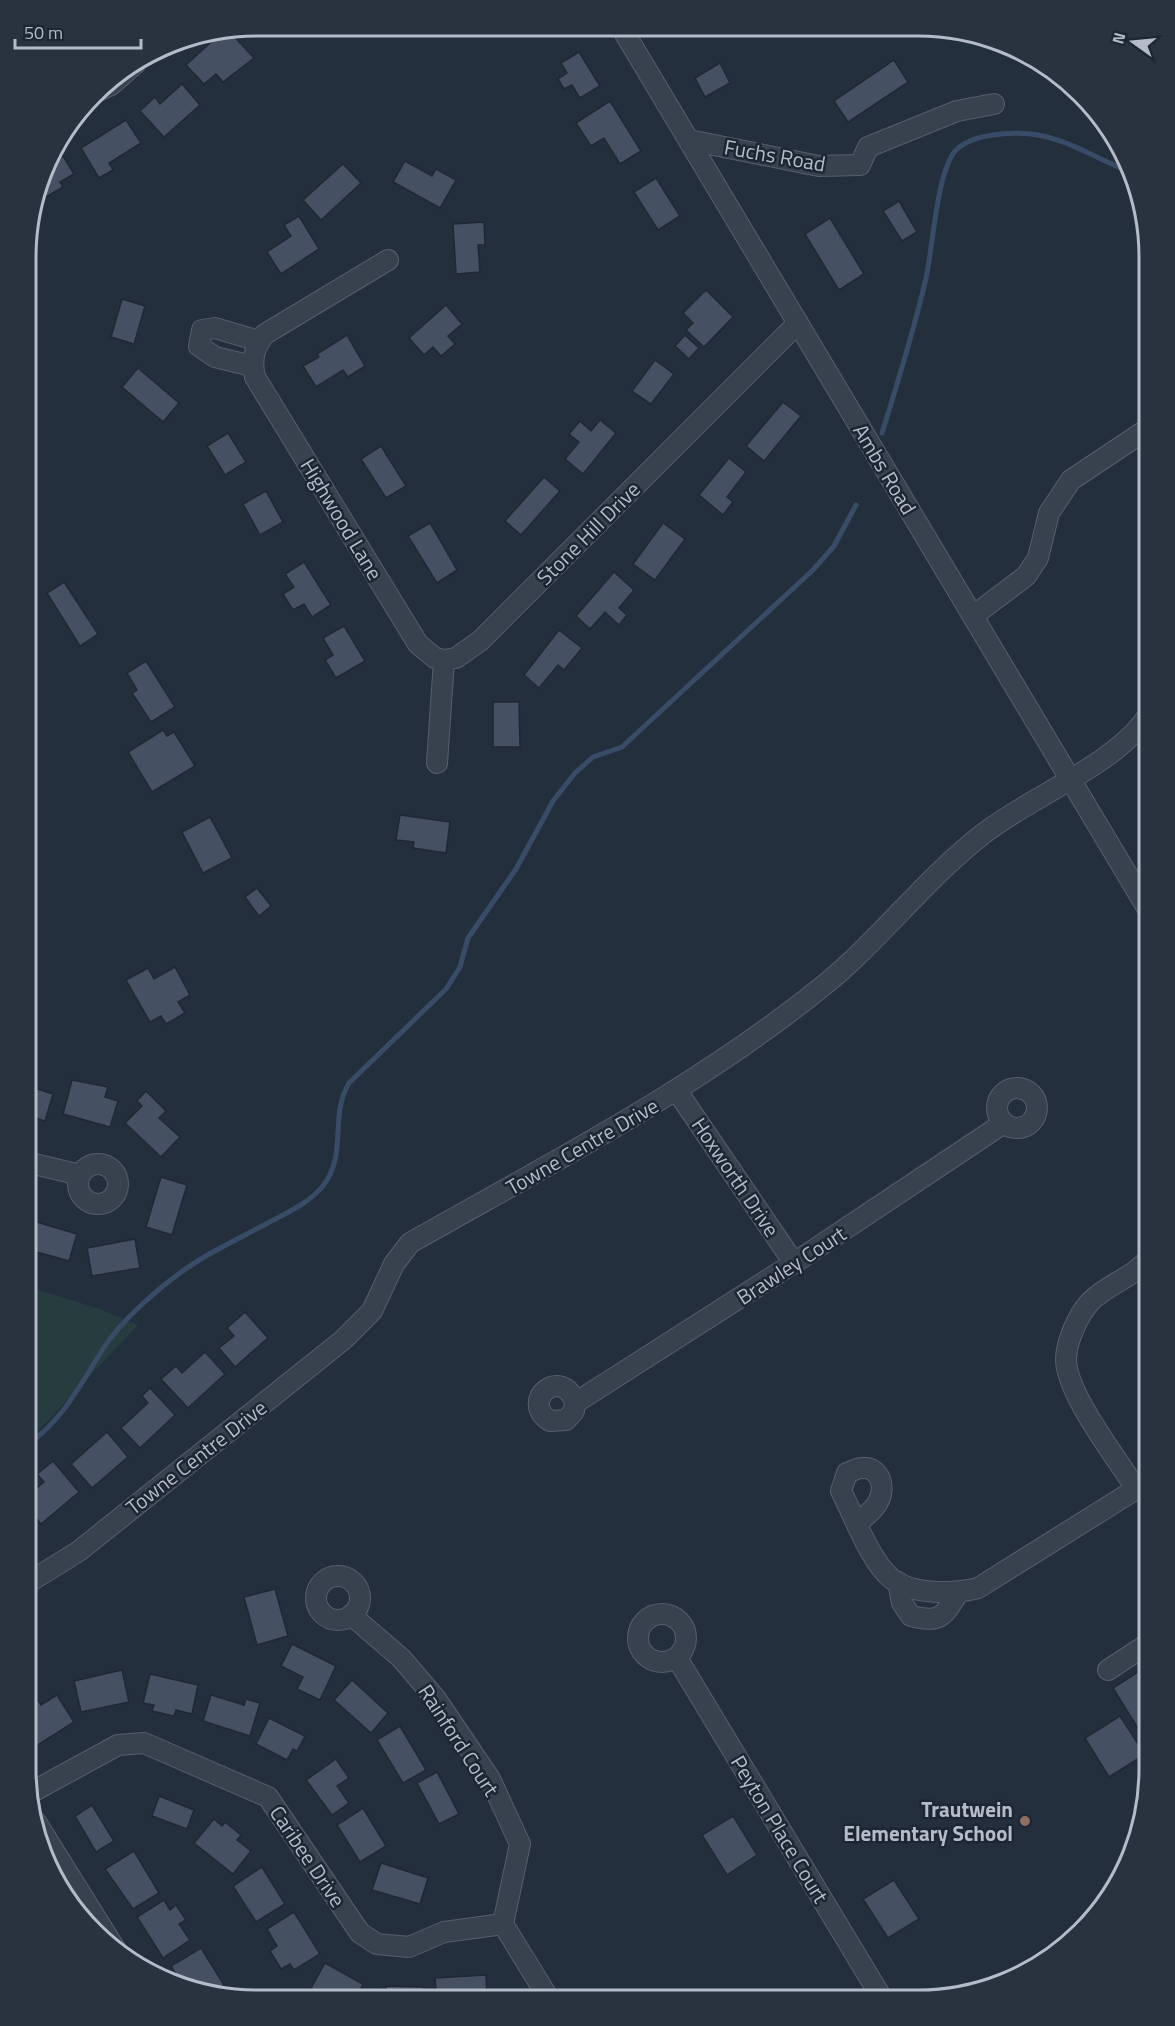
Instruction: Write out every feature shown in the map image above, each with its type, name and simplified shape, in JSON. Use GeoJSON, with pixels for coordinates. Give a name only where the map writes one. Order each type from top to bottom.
{"type":"FeatureCollection","features":[{"type":"Feature","properties":{"kind":"street","name":"Ambs Road"},"geometry":{"type":"LineString","coordinates":[[626,36],[1139,894]]}},
{"type":"Feature","properties":{"kind":"street","name":"Fuchs Road"},"geometry":{"type":"LineString","coordinates":[[689,140],[819,166],[860,165],[868,147],[957,111],[994,104]]}},
{"type":"Feature","properties":{"kind":"street","name":"Highwood Lane"},"geometry":{"type":"LineString","coordinates":[[388,260],[265,334],[255,353],[255,377],[418,644],[435,658],[444,660]]}},
{"type":"Feature","properties":{"kind":"street","name":"Stone Hill Drive"},"geometry":{"type":"LineString","coordinates":[[444,660],[456,658],[480,641],[798,323]]}},
{"type":"Feature","properties":{"kind":"street"},"geometry":{"type":"LineString","coordinates":[[973,616],[1026,576],[1038,558],[1049,513],[1071,480],[1139,435]]}},
{"type":"Feature","properties":{"kind":"street"},"geometry":{"type":"LineString","coordinates":[[437,763],[444,660]]}},
{"type":"Feature","properties":{"kind":"street","name":"Towne Centre Drive"},"geometry":{"type":"LineString","coordinates":[[36,1578],[79,1551],[343,1341],[372,1311],[394,1264],[410,1244],[677,1091],[824,986],[982,834],[1023,805],[1115,750],[1129,739],[1139,726]]}},
{"type":"Feature","properties":{"kind":"street","name":"Hoxworth Drive"},"geometry":{"type":"LineString","coordinates":[[677,1091],[794,1263]]}},
{"type":"Feature","properties":{"kind":"street","name":"Brawley Court"},"geometry":{"type":"LineString","coordinates":[[575,1403],[794,1263],[1004,1123]]}},
{"type":"Feature","properties":{"kind":"street"},"geometry":{"type":"LineString","coordinates":[[36,1164],[80,1175]]}},
{"type":"Feature","properties":{"kind":"street"},"geometry":{"type":"LineString","coordinates":[[1139,1265],[1095,1297],[1083,1309],[1071,1337],[1066,1360],[1077,1396],[1139,1480]]}},
{"type":"Feature","properties":{"kind":"street"},"geometry":{"type":"LineString","coordinates":[[858,1523],[875,1558],[893,1580],[923,1590],[958,1593],[978,1588],[1139,1487]]}},
{"type":"Feature","properties":{"kind":"street"},"geometry":{"type":"LineString","coordinates":[[898,1582],[902,1603],[911,1616],[930,1621],[944,1615],[958,1593]]}},
{"type":"Feature","properties":{"kind":"street","name":"Rainford Court"},"geometry":{"type":"LineString","coordinates":[[351,1615],[401,1658],[436,1699],[490,1779],[520,1844],[503,1924]]}},
{"type":"Feature","properties":{"kind":"street"},"geometry":{"type":"LineString","coordinates":[[1108,1670],[1139,1650]]}},
{"type":"Feature","properties":{"kind":"street","name":"Peyton Place Court"},"geometry":{"type":"LineString","coordinates":[[677,1658],[877,1990]]}},
{"type":"Feature","properties":{"kind":"street","name":"Caribee Drive"},"geometry":{"type":"LineString","coordinates":[[37,1789],[118,1745],[144,1743],[267,1797],[360,1933],[368,1941],[409,1947],[444,1932],[503,1924]]}},
{"type":"Feature","properties":{"kind":"street"},"geometry":{"type":"LineString","coordinates":[[49,1843],[100,1924]]}},
{"type":"Feature","properties":{"kind":"street"},"geometry":{"type":"LineString","coordinates":[[503,1924],[543,1990]]}},
{"type":"Feature","properties":{"kind":"green space"},"geometry":{"type":"Polygon","coordinates":[[[36,1289],[100,1309],[138,1325],[36,1432],[36,1289]]]}},
{"type":"Feature","properties":{"kind":"building"},"geometry":{"type":"Polygon","coordinates":[[[235,37],[254,58],[223,82],[216,74],[204,84],[186,65],[213,40],[235,37]]]}},
{"type":"Feature","properties":{"kind":"building"},"geometry":{"type":"Polygon","coordinates":[[[579,52],[600,86],[580,98],[572,85],[564,89],[558,79],[567,73],[561,63],[579,52]]]}},
{"type":"Feature","properties":{"kind":"building"},"geometry":{"type":"Polygon","coordinates":[[[894,60],[908,82],[848,122],[834,101],[894,60]]]}},
{"type":"Feature","properties":{"kind":"building"},"geometry":{"type":"Polygon","coordinates":[[[720,63],[730,83],[705,97],[695,78],[720,63]]]}},
{"type":"Feature","properties":{"kind":"building"},"geometry":{"type":"Polygon","coordinates":[[[182,84],[200,105],[164,137],[140,111],[155,97],[160,104],[182,84]]]}},
{"type":"Feature","properties":{"kind":"building"},"geometry":{"type":"Polygon","coordinates":[[[610,101],[641,151],[620,164],[604,138],[591,146],[576,123],[610,101]]]}},
{"type":"Feature","properties":{"kind":"building"},"geometry":{"type":"Polygon","coordinates":[[[126,120],[141,143],[109,163],[113,170],[99,178],[81,148],[126,120]]]}},
{"type":"Feature","properties":{"kind":"building"},"geometry":{"type":"Polygon","coordinates":[[[63,156],[74,174],[60,182],[63,187],[45,198],[53,172],[60,158],[63,156]]]}},
{"type":"Feature","properties":{"kind":"building"},"geometry":{"type":"Polygon","coordinates":[[[405,161],[432,176],[436,169],[456,180],[440,208],[393,182],[405,161]]]}},
{"type":"Feature","properties":{"kind":"building"},"geometry":{"type":"Polygon","coordinates":[[[343,164],[361,183],[321,220],[303,200],[343,164]]]}},
{"type":"Feature","properties":{"kind":"building"},"geometry":{"type":"Polygon","coordinates":[[[656,178],[680,216],[658,230],[634,192],[656,178]]]}},
{"type":"Feature","properties":{"kind":"building"},"geometry":{"type":"Polygon","coordinates":[[[899,201],[917,232],[902,241],[883,211],[899,201]]]}},
{"type":"Feature","properties":{"kind":"building"},"geometry":{"type":"Polygon","coordinates":[[[299,216],[319,249],[281,274],[267,252],[291,236],[284,225],[299,216]]]}},
{"type":"Feature","properties":{"kind":"building"},"geometry":{"type":"Polygon","coordinates":[[[830,218],[864,274],[839,290],[805,234],[830,218]]]}},
{"type":"Feature","properties":{"kind":"building"},"geometry":{"type":"Polygon","coordinates":[[[484,222],[485,245],[478,245],[480,272],[456,274],[453,224],[484,222]]]}},
{"type":"Feature","properties":{"kind":"building"},"geometry":{"type":"Polygon","coordinates":[[[706,290],[733,317],[704,347],[686,330],[693,323],[683,313],[706,290]]]}},
{"type":"Feature","properties":{"kind":"building"},"geometry":{"type":"Polygon","coordinates":[[[122,299],[145,306],[134,344],[111,337],[122,299]]]}},
{"type":"Feature","properties":{"kind":"building"},"geometry":{"type":"Polygon","coordinates":[[[446,305],[462,324],[448,336],[455,344],[441,356],[433,347],[424,355],[409,338],[446,305]]]}},
{"type":"Feature","properties":{"kind":"building"},"geometry":{"type":"Polygon","coordinates":[[[347,335],[365,366],[348,377],[343,370],[316,387],[303,366],[319,357],[317,354],[347,335]]]}},
{"type":"Feature","properties":{"kind":"building"},"geometry":{"type":"Polygon","coordinates":[[[685,335],[699,348],[689,359],[675,346],[685,335]]]}},
{"type":"Feature","properties":{"kind":"building"},"geometry":{"type":"Polygon","coordinates":[[[655,360],[674,374],[651,404],[632,391],[655,360]]]}},
{"type":"Feature","properties":{"kind":"building"},"geometry":{"type":"Polygon","coordinates":[[[138,368],[179,403],[163,422],[122,387],[138,368]]]}},
{"type":"Feature","properties":{"kind":"building"},"geometry":{"type":"Polygon","coordinates":[[[783,402],[801,416],[764,461],[746,446],[783,402]]]}},
{"type":"Feature","properties":{"kind":"building"},"geometry":{"type":"Polygon","coordinates":[[[600,420],[616,433],[583,474],[565,459],[579,442],[569,434],[580,421],[591,431],[600,420]]]}},
{"type":"Feature","properties":{"kind":"building"},"geometry":{"type":"Polygon","coordinates":[[[228,433],[246,462],[225,475],[207,446],[228,433]]]}},
{"type":"Feature","properties":{"kind":"building"},"geometry":{"type":"Polygon","coordinates":[[[381,446],[406,486],[386,498],[361,459],[381,446]]]}},
{"type":"Feature","properties":{"kind":"building"},"geometry":{"type":"Polygon","coordinates":[[[729,458],[746,472],[727,497],[733,502],[723,515],[699,495],[729,458]]]}},
{"type":"Feature","properties":{"kind":"building"},"geometry":{"type":"Polygon","coordinates":[[[544,477],[560,491],[521,535],[505,521],[544,477]]]}},
{"type":"Feature","properties":{"kind":"building"},"geometry":{"type":"Polygon","coordinates":[[[266,491],[283,522],[260,535],[243,504],[266,491]]]}},
{"type":"Feature","properties":{"kind":"building"},"geometry":{"type":"Polygon","coordinates":[[[430,523],[457,570],[437,583],[408,536],[430,523]]]}},
{"type":"Feature","properties":{"kind":"building"},"geometry":{"type":"Polygon","coordinates":[[[663,523],[685,539],[655,580],[633,564],[663,523]]]}},
{"type":"Feature","properties":{"kind":"building"},"geometry":{"type":"Polygon","coordinates":[[[304,562],[331,605],[312,617],[304,604],[293,610],[283,594],[294,587],[285,574],[304,562]]]}},
{"type":"Feature","properties":{"kind":"building"},"geometry":{"type":"Polygon","coordinates":[[[614,572],[634,590],[619,608],[627,615],[619,625],[605,612],[590,629],[576,616],[614,572]]]}},
{"type":"Feature","properties":{"kind":"building"},"geometry":{"type":"Polygon","coordinates":[[[64,582],[98,634],[80,646],[47,593],[64,582]]]}},
{"type":"Feature","properties":{"kind":"building"},"geometry":{"type":"Polygon","coordinates":[[[344,626],[365,661],[336,678],[325,660],[333,655],[323,638],[344,626]]]}},
{"type":"Feature","properties":{"kind":"building"},"geometry":{"type":"Polygon","coordinates":[[[559,630],[582,648],[564,670],[558,665],[539,688],[524,675],[559,630]]]}},
{"type":"Feature","properties":{"kind":"building"},"geometry":{"type":"Polygon","coordinates":[[[146,661],[175,707],[151,722],[132,693],[137,690],[127,673],[146,661]]]}},
{"type":"Feature","properties":{"kind":"building"},"geometry":{"type":"Polygon","coordinates":[[[493,702],[519,702],[520,747],[493,747],[493,702]]]}},
{"type":"Feature","properties":{"kind":"building"},"geometry":{"type":"Polygon","coordinates":[[[163,730],[167,736],[174,732],[195,766],[152,792],[128,752],[163,730]]]}},
{"type":"Feature","properties":{"kind":"building"},"geometry":{"type":"Polygon","coordinates":[[[400,815],[450,822],[446,853],[413,848],[414,842],[396,840],[400,815]]]}},
{"type":"Feature","properties":{"kind":"building"},"geometry":{"type":"Polygon","coordinates":[[[210,817],[232,858],[203,873],[182,832],[210,817]]]}},
{"type":"Feature","properties":{"kind":"building"},"geometry":{"type":"Polygon","coordinates":[[[257,888],[271,906],[259,916],[245,897],[257,888]]]}},
{"type":"Feature","properties":{"kind":"building"},"geometry":{"type":"Polygon","coordinates":[[[175,967],[190,995],[178,1002],[185,1013],[166,1024],[161,1016],[150,1022],[126,980],[148,968],[154,979],[175,967]]]}},
{"type":"Feature","properties":{"kind":"building"},"geometry":{"type":"Polygon","coordinates":[[[72,1080],[108,1087],[105,1097],[118,1101],[110,1127],[63,1114],[72,1080]]]}},
{"type":"Feature","properties":{"kind":"building"},"geometry":{"type":"Polygon","coordinates":[[[36,1089],[53,1094],[45,1121],[36,1118],[36,1089]]]}},
{"type":"Feature","properties":{"kind":"building"},"geometry":{"type":"Polygon","coordinates":[[[146,1091],[166,1111],[159,1118],[180,1137],[161,1157],[125,1123],[142,1106],[137,1101],[146,1091]]]}},
{"type":"Feature","properties":{"kind":"building"},"geometry":{"type":"Polygon","coordinates":[[[161,1177],[187,1185],[172,1235],[146,1227],[161,1177]]]}},
{"type":"Feature","properties":{"kind":"building"},"geometry":{"type":"Polygon","coordinates":[[[36,1222],[77,1234],[69,1261],[36,1252],[36,1222]]]}},
{"type":"Feature","properties":{"kind":"building"},"geometry":{"type":"Polygon","coordinates":[[[135,1239],[140,1268],[92,1276],[87,1248],[135,1239]]]}},
{"type":"Feature","properties":{"kind":"building"},"geometry":{"type":"Polygon","coordinates":[[[245,1312],[268,1338],[235,1367],[219,1348],[234,1336],[227,1328],[245,1312]]]}},
{"type":"Feature","properties":{"kind":"building"},"geometry":{"type":"Polygon","coordinates":[[[205,1352],[225,1374],[188,1408],[161,1379],[176,1366],[182,1373],[205,1352]]]}},
{"type":"Feature","properties":{"kind":"building"},"geometry":{"type":"Polygon","coordinates":[[[150,1388],[175,1415],[140,1448],[121,1428],[148,1403],[142,1396],[150,1388]]]}},
{"type":"Feature","properties":{"kind":"building"},"geometry":{"type":"Polygon","coordinates":[[[107,1432],[128,1457],[92,1488],[71,1464],[107,1432]]]}},
{"type":"Feature","properties":{"kind":"building"},"geometry":{"type":"Polygon","coordinates":[[[53,1461],[79,1492],[41,1524],[36,1518],[36,1489],[44,1482],[37,1474],[53,1461]]]}},
{"type":"Feature","properties":{"kind":"building"},"geometry":{"type":"Polygon","coordinates":[[[275,1589],[288,1636],[257,1645],[244,1597],[275,1589]]]}},
{"type":"Feature","properties":{"kind":"building"},"geometry":{"type":"Polygon","coordinates":[[[292,1644],[336,1666],[320,1700],[297,1689],[303,1677],[281,1666],[292,1644]]]}},
{"type":"Feature","properties":{"kind":"building"},"geometry":{"type":"Polygon","coordinates":[[[122,1670],[129,1702],[81,1712],[74,1681],[122,1670]]]}},
{"type":"Feature","properties":{"kind":"building"},"geometry":{"type":"Polygon","coordinates":[[[1139,1671],[1139,1730],[1113,1688],[1139,1671]]]}},
{"type":"Feature","properties":{"kind":"building"},"geometry":{"type":"Polygon","coordinates":[[[150,1674],[198,1685],[192,1714],[176,1710],[174,1716],[152,1711],[154,1705],[143,1703],[150,1674]]]}},
{"type":"Feature","properties":{"kind":"building"},"geometry":{"type":"Polygon","coordinates":[[[352,1680],[388,1713],[371,1733],[334,1700],[352,1680]]]}},
{"type":"Feature","properties":{"kind":"building"},"geometry":{"type":"Polygon","coordinates":[[[57,1695],[74,1722],[36,1746],[36,1697],[41,1705],[57,1695]]]}},
{"type":"Feature","properties":{"kind":"building"},"geometry":{"type":"Polygon","coordinates":[[[211,1695],[244,1705],[246,1699],[260,1703],[250,1736],[203,1721],[211,1695]]]}},
{"type":"Feature","properties":{"kind":"building"},"geometry":{"type":"Polygon","coordinates":[[[1120,1716],[1139,1745],[1139,1758],[1109,1777],[1085,1738],[1120,1716]]]}},
{"type":"Feature","properties":{"kind":"building"},"geometry":{"type":"Polygon","coordinates":[[[269,1718],[305,1736],[297,1751],[293,1749],[287,1760],[256,1744],[269,1718]]]}},
{"type":"Feature","properties":{"kind":"building"},"geometry":{"type":"Polygon","coordinates":[[[400,1726],[426,1770],[403,1783],[377,1740],[400,1726]]]}},
{"type":"Feature","properties":{"kind":"building"},"geometry":{"type":"Polygon","coordinates":[[[336,1759],[349,1778],[337,1786],[349,1803],[332,1815],[306,1780],[336,1759]]]}},
{"type":"Feature","properties":{"kind":"building"},"geometry":{"type":"Polygon","coordinates":[[[437,1772],[459,1814],[439,1824],[417,1783],[437,1772]]]}},
{"type":"Feature","properties":{"kind":"building"},"geometry":{"type":"Polygon","coordinates":[[[159,1796],[194,1810],[187,1829],[152,1816],[159,1796]]]}},
{"type":"Feature","properties":{"kind":"building"},"geometry":{"type":"Polygon","coordinates":[[[92,1805],[114,1841],[96,1852],[75,1816],[92,1805]]]}},
{"type":"Feature","properties":{"kind":"building"},"geometry":{"type":"Polygon","coordinates":[[[363,1808],[386,1846],[360,1862],[337,1825],[363,1808]]]}},
{"type":"Feature","properties":{"kind":"building"},"geometry":{"type":"Polygon","coordinates":[[[733,1816],[757,1855],[727,1875],[702,1835],[733,1816]]]}},
{"type":"Feature","properties":{"kind":"building"},"geometry":{"type":"Polygon","coordinates":[[[214,1819],[222,1826],[225,1822],[241,1835],[237,1840],[251,1851],[233,1874],[194,1843],[214,1819]]]}},
{"type":"Feature","properties":{"kind":"building"},"geometry":{"type":"Polygon","coordinates":[[[134,1851],[159,1893],[133,1909],[105,1869],[134,1851]]]}},
{"type":"Feature","properties":{"kind":"building"},"geometry":{"type":"Polygon","coordinates":[[[381,1863],[428,1878],[420,1904],[372,1890],[381,1863]]]}},
{"type":"Feature","properties":{"kind":"building"},"geometry":{"type":"Polygon","coordinates":[[[262,1867],[285,1904],[256,1922],[233,1886],[262,1867]]]}},
{"type":"Feature","properties":{"kind":"building"},"geometry":{"type":"Polygon","coordinates":[[[894,1880],[919,1919],[888,1938],[863,1899],[894,1880]]]}},
{"type":"Feature","properties":{"kind":"building"},"geometry":{"type":"Polygon","coordinates":[[[164,1900],[170,1910],[176,1905],[186,1920],[179,1924],[190,1940],[163,1958],[137,1917],[164,1900]]]}},
{"type":"Feature","properties":{"kind":"building"},"geometry":{"type":"Polygon","coordinates":[[[294,1912],[320,1954],[294,1970],[290,1964],[281,1969],[270,1951],[277,1946],[267,1929],[294,1912]]]}},
{"type":"Feature","properties":{"kind":"building"},"geometry":{"type":"Polygon","coordinates":[[[201,1948],[224,1985],[214,1986],[176,1975],[171,1966],[201,1948]]]}},
{"type":"Feature","properties":{"kind":"building"},"geometry":{"type":"Polygon","coordinates":[[[325,1963],[363,1984],[360,1990],[310,1990],[325,1963]]]}},
{"type":"Feature","properties":{"kind":"building"},"geometry":{"type":"Polygon","coordinates":[[[486,1975],[487,1990],[436,1990],[435,1978],[486,1975]]]}},
{"type":"Feature","properties":{"kind":"building"},"geometry":{"type":"Polygon","coordinates":[[[386,1986],[424,1987],[424,1990],[375,1990],[386,1989],[386,1986]]]}},
{"type":"Feature","properties":{"kind":"waterway"},"geometry":{"type":"LineString","coordinates":[[882,433],[906,356],[929,264],[936,210],[944,174],[956,150],[971,140],[981,137],[1012,133],[1031,134],[1057,140],[1120,168]]}},
{"type":"Feature","properties":{"kind":"waterway"},"geometry":{"type":"LineString","coordinates":[[36,1438],[61,1413],[111,1337],[157,1291],[186,1268],[304,1203],[323,1186],[335,1161],[340,1109],[349,1083],[446,989],[460,967],[468,938],[516,869],[553,801],[575,773],[593,757],[622,747],[813,570],[834,546],[856,505]]}},
{"type":"Feature","properties":{"kind":"place","name":"Trautwein Elementary School"},"geometry":{"type":"Point","coordinates":[1025,1821]}}]}
